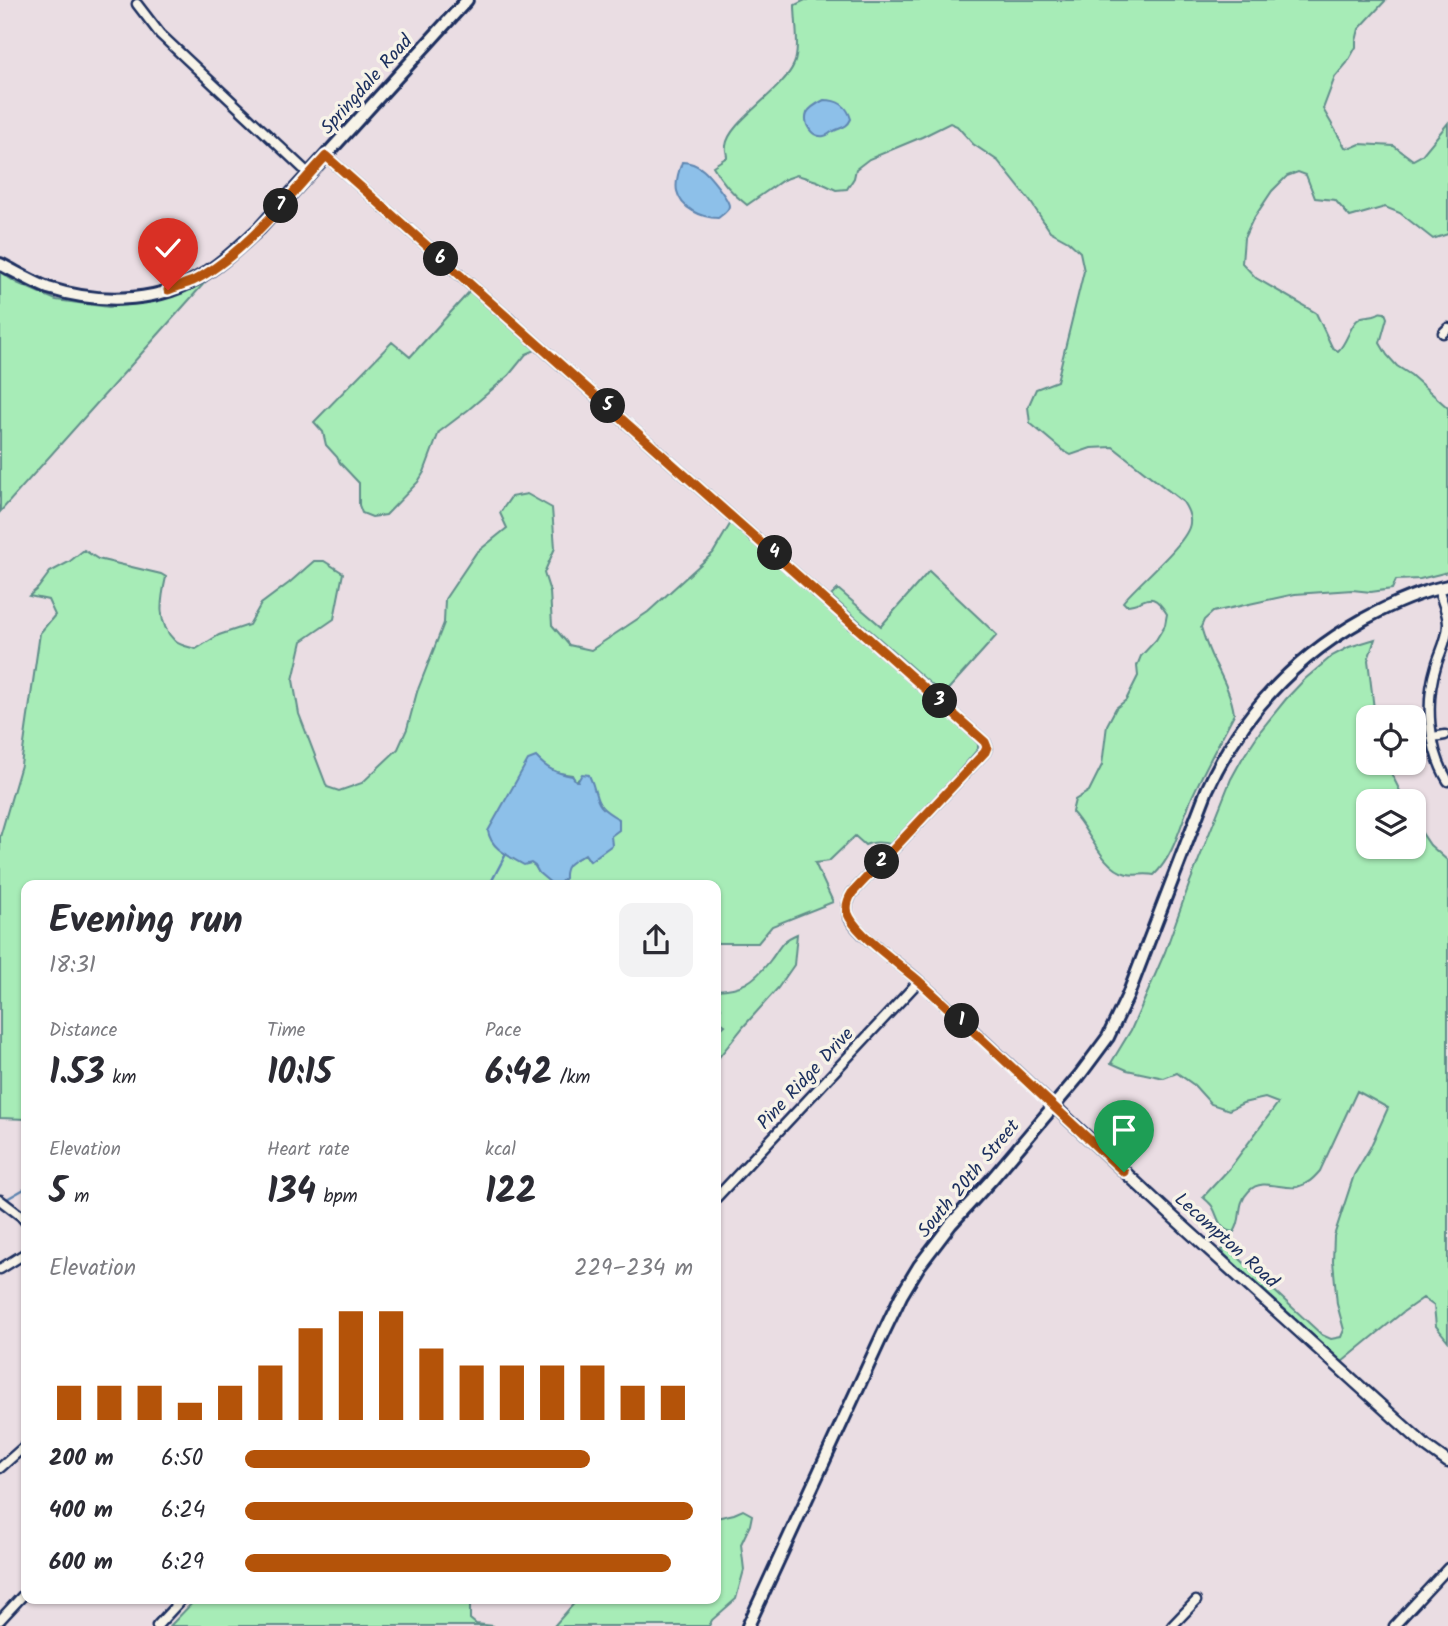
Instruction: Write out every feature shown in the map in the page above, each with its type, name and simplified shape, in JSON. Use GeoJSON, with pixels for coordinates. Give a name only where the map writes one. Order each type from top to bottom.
{"type":"FeatureCollection","features":[{"type":"Feature","properties":{"kind":"main road","name":"Springdale Road"},"geometry":{"type":"LineString","coordinates":[[0,264],[48,288],[111,299],[168,290],[194,280],[229,257],[259,229],[467,0]]}},
{"type":"Feature","properties":{"kind":"main road","name":"South 20th Street"},"geometry":{"type":"LineString","coordinates":[[748,1626],[880,1340],[919,1266],[951,1224],[1079,1076],[1108,1037],[1128,995],[1207,790],[1245,724],[1281,680],[1339,633],[1391,605],[1443,587]]}},
{"type":"Feature","properties":{"kind":"street"},"geometry":{"type":"LineString","coordinates":[[137,4],[160,34],[309,174]]}},
{"type":"Feature","properties":{"kind":"street","name":"Lecompton Road"},"geometry":{"type":"LineString","coordinates":[[326,156],[985,742],[985,752],[852,893],[847,909],[849,918],[862,933],[919,981],[1379,1404],[1448,1462]]}},
{"type":"Feature","properties":{"kind":"street"},"geometry":{"type":"LineString","coordinates":[[1443,587],[1448,622],[1430,692],[1429,716],[1438,761],[1448,781]]}},
{"type":"Feature","properties":{"kind":"street"},"geometry":{"type":"LineString","coordinates":[[1433,737],[1446,734]]}},
{"type":"Feature","properties":{"kind":"street","name":"Pine Ridge Drive"},"geometry":{"type":"LineString","coordinates":[[721,1193],[919,981]]}},
{"type":"Feature","properties":{"kind":"street"},"geometry":{"type":"LineString","coordinates":[[0,1199],[21,1216]]}},
{"type":"Feature","properties":{"kind":"street"},"geometry":{"type":"LineString","coordinates":[[0,1269],[21,1256]]}},
{"type":"Feature","properties":{"kind":"street"},"geometry":{"type":"LineString","coordinates":[[0,1468],[21,1449]]}},
{"type":"Feature","properties":{"kind":"street"},"geometry":{"type":"LineString","coordinates":[[1394,1626],[1448,1568]]}},
{"type":"Feature","properties":{"kind":"street"},"geometry":{"type":"LineString","coordinates":[[0,1620],[21,1597]]}},
{"type":"Feature","properties":{"kind":"street"},"geometry":{"type":"LineString","coordinates":[[1172,1626],[1196,1601]]}},
{"type":"Feature","properties":{"kind":"street"},"geometry":{"type":"LineString","coordinates":[[157,1626],[177,1604]]}},
{"type":"Feature","properties":{"kind":"green space"},"geometry":{"type":"Polygon","coordinates":[[[805,0],[1386,0],[1359,29],[1356,47],[1335,77],[1323,109],[1345,147],[1351,148],[1360,144],[1394,146],[1413,160],[1422,155],[1448,123],[1448,234],[1433,239],[1400,213],[1385,207],[1350,217],[1335,200],[1315,198],[1306,175],[1298,172],[1287,176],[1272,191],[1252,221],[1244,238],[1242,263],[1256,278],[1316,313],[1332,347],[1338,351],[1358,320],[1380,312],[1385,313],[1387,318],[1380,343],[1387,355],[1448,408],[1448,572],[1420,579],[1396,580],[1392,589],[1295,594],[1213,612],[1204,620],[1201,627],[1203,634],[1228,691],[1234,714],[1192,797],[1172,848],[1154,875],[1127,874],[1110,865],[1072,812],[1075,800],[1089,791],[1102,765],[1107,725],[1116,708],[1126,700],[1138,676],[1137,666],[1141,656],[1165,625],[1167,614],[1156,601],[1148,599],[1126,605],[1123,602],[1181,541],[1190,523],[1190,517],[1183,502],[1113,447],[1091,448],[1071,455],[1030,423],[1028,407],[1036,389],[1057,381],[1084,271],[1080,252],[1068,241],[1050,231],[998,161],[973,144],[957,126],[950,123],[869,159],[856,169],[847,189],[836,190],[797,175],[783,180],[747,205],[720,177],[713,166],[727,157],[729,137],[745,117],[779,85],[794,64],[797,43],[795,5],[805,0]]]}},
{"type":"Feature","properties":{"kind":"green space"},"geometry":{"type":"Polygon","coordinates":[[[0,272],[17,283],[56,300],[109,307],[154,300],[207,280],[0,512],[0,272]]]}},
{"type":"Feature","properties":{"kind":"green space"},"geometry":{"type":"Polygon","coordinates":[[[471,290],[538,349],[526,354],[509,375],[439,432],[418,482],[386,515],[372,517],[362,513],[359,505],[359,483],[326,445],[323,432],[314,422],[392,342],[410,357],[471,290]]]}},
{"type":"Feature","properties":{"kind":"green space"},"geometry":{"type":"Polygon","coordinates":[[[527,494],[552,508],[555,548],[544,573],[550,592],[552,625],[569,645],[591,650],[648,612],[713,553],[732,521],[963,727],[978,744],[978,749],[891,844],[878,842],[865,845],[855,836],[829,861],[815,863],[833,902],[772,926],[758,943],[721,943],[721,880],[21,880],[21,1119],[0,1118],[0,837],[21,765],[40,633],[55,615],[48,600],[29,596],[50,572],[84,550],[98,559],[161,574],[166,577],[162,602],[162,619],[165,626],[177,643],[196,649],[219,635],[249,625],[261,604],[314,561],[324,561],[343,573],[334,619],[302,641],[293,680],[299,714],[327,787],[339,791],[362,783],[398,749],[444,623],[445,599],[476,553],[507,528],[500,513],[511,497],[527,494]],[[547,768],[531,863],[539,873],[565,870],[568,864],[585,854],[589,860],[604,811],[588,775],[575,781],[572,775],[547,768]]]}},
{"type":"Feature","properties":{"kind":"green space"},"geometry":{"type":"Polygon","coordinates":[[[929,571],[997,635],[943,695],[831,596],[838,589],[881,626],[929,571]]]}},
{"type":"Feature","properties":{"kind":"green space"},"geometry":{"type":"Polygon","coordinates":[[[1375,639],[1368,660],[1374,705],[1356,705],[1356,775],[1392,775],[1399,789],[1356,789],[1356,859],[1426,859],[1426,839],[1448,861],[1448,1341],[1436,1326],[1434,1306],[1423,1298],[1342,1362],[1222,1250],[1226,1246],[1322,1335],[1331,1339],[1341,1337],[1344,1330],[1337,1304],[1333,1261],[1334,1236],[1354,1175],[1388,1108],[1357,1091],[1320,1171],[1310,1181],[1297,1187],[1266,1184],[1254,1187],[1242,1201],[1239,1222],[1234,1232],[1222,1226],[1212,1206],[1203,1197],[1229,1169],[1278,1103],[1265,1098],[1243,1103],[1229,1110],[1211,1104],[1194,1085],[1177,1073],[1164,1078],[1127,1070],[1111,1063],[1131,1030],[1165,952],[1231,779],[1242,759],[1261,730],[1305,679],[1332,656],[1349,647],[1375,639]]]}},
{"type":"Feature","properties":{"kind":"green space"},"geometry":{"type":"Polygon","coordinates":[[[797,934],[794,965],[778,988],[721,1055],[721,1029],[725,1025],[721,1022],[721,989],[740,986],[752,979],[783,942],[797,934]]]}},
{"type":"Feature","properties":{"kind":"green space"},"geometry":{"type":"Polygon","coordinates":[[[743,1510],[752,1515],[741,1544],[744,1570],[736,1599],[712,1620],[709,1626],[554,1626],[573,1604],[721,1604],[721,1517],[743,1510]]]}},
{"type":"Feature","properties":{"kind":"green space"},"geometry":{"type":"Polygon","coordinates":[[[191,1604],[470,1604],[470,1619],[476,1624],[494,1626],[170,1626],[191,1604]]]}},
{"type":"Feature","properties":{"kind":"water"},"geometry":{"type":"Polygon","coordinates":[[[824,100],[841,104],[851,119],[844,127],[820,136],[810,129],[806,117],[814,105],[824,100]]]}},
{"type":"Feature","properties":{"kind":"water"},"geometry":{"type":"Polygon","coordinates":[[[682,162],[703,170],[713,181],[728,203],[729,208],[725,213],[718,218],[705,216],[683,203],[677,191],[682,162]]]}},
{"type":"Feature","properties":{"kind":"water"},"geometry":{"type":"Polygon","coordinates":[[[536,757],[556,772],[572,776],[576,781],[582,774],[589,775],[600,805],[619,819],[619,830],[611,836],[612,845],[590,861],[585,854],[574,861],[568,866],[563,880],[547,880],[531,863],[524,865],[502,851],[493,843],[488,831],[528,760],[536,757]]]}},
{"type":"Feature","properties":{"kind":"waterway"},"geometry":{"type":"LineString","coordinates":[[492,880],[506,854]]}},
{"type":"Feature","properties":{"kind":"waterway"},"geometry":{"type":"LineString","coordinates":[[5,1200],[21,1191]]}},
{"type":"Feature","properties":{"kind":"route"},"geometry":{"type":"LineString","coordinates":[[168,290],[194,280],[229,257],[259,229],[326,156],[985,742],[985,752],[852,893],[847,909],[849,918],[862,933],[919,981],[1124,1172]]}}]}
